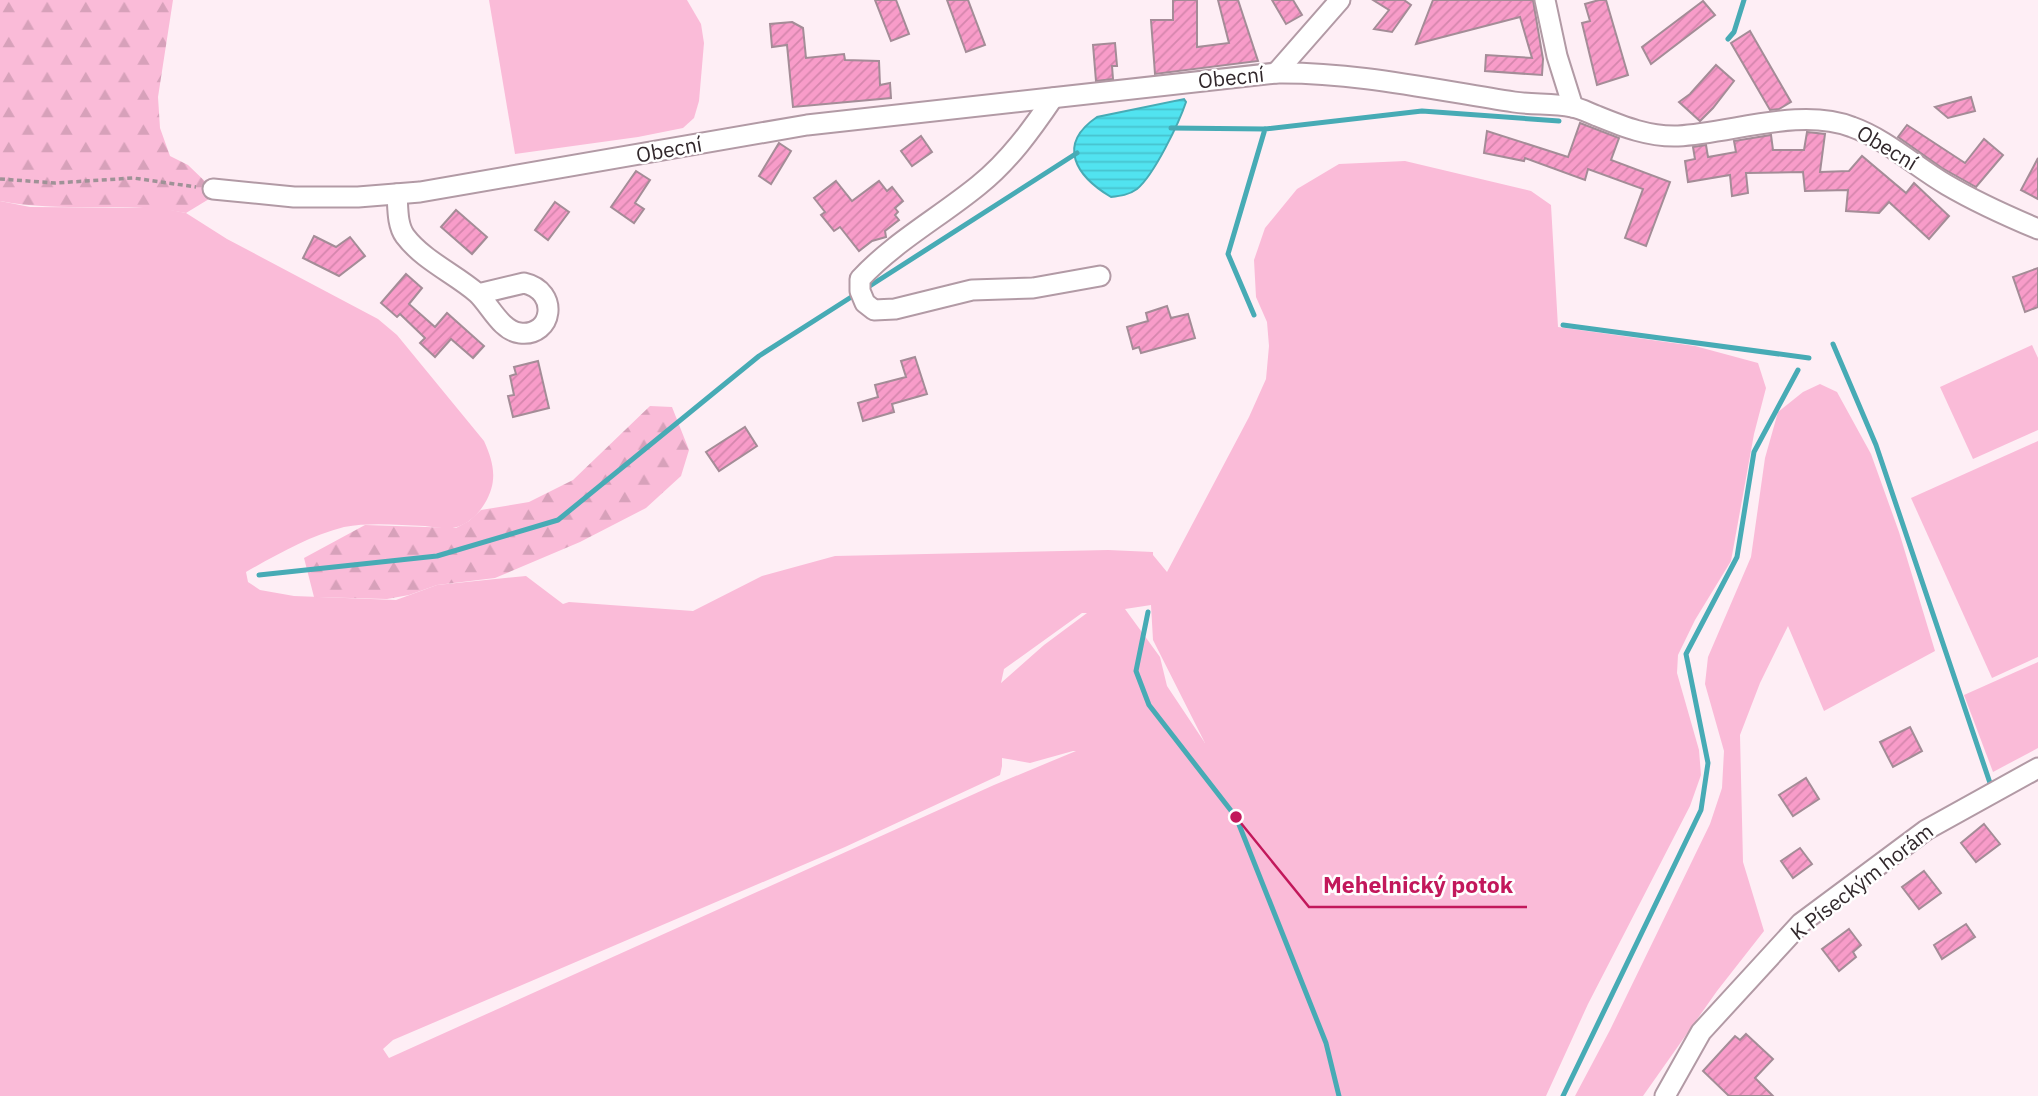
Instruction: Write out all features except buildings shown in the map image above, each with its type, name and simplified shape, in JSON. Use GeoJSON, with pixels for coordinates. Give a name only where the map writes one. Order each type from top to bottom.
{"type":"FeatureCollection","features":[{"type":"Feature","properties":{"kind":"street"},"geometry":{"type":"LineString","coordinates":[[1276,73],[1340,0]]}},
{"type":"Feature","properties":{"kind":"street"},"geometry":{"type":"LineString","coordinates":[[1545,0],[1556,56],[1573,107]]}},
{"type":"Feature","properties":{"kind":"street","name":"Obecní"},"geometry":{"type":"LineString","coordinates":[[213,189],[295,197],[358,197],[421,192],[807,125],[1276,73],[1391,81],[1516,102],[1573,107],[1627,129],[1656,136],[1680,136],[1812,118],[1852,126],[1975,201],[2038,229]]}},
{"type":"Feature","properties":{"kind":"street"},"geometry":{"type":"LineString","coordinates":[[1054,98],[1023,141],[981,184],[875,263],[859,279],[860,292],[864,303],[874,310],[895,309],[972,290],[1033,288],[1100,276]]}},
{"type":"Feature","properties":{"kind":"street"},"geometry":{"type":"LineString","coordinates":[[397,194],[399,220],[404,235],[419,251],[478,294]]}},
{"type":"Feature","properties":{"kind":"street","name":"K Píseckým horám"},"geometry":{"type":"LineString","coordinates":[[1665,1096],[1701,1032],[1801,923],[1926,830],[2038,768]]}},
{"type":"Feature","properties":{"kind":"path"},"geometry":{"type":"LineString","coordinates":[[0,178],[55,183],[133,178],[213,189]]}},
{"type":"Feature","properties":{"kind":"green space"},"geometry":{"type":"Polygon","coordinates":[[[0,0],[173,0],[158,97],[160,128],[170,156],[188,165],[213,189],[209,199],[186,213],[0,201],[0,0]]]}},
{"type":"Feature","properties":{"kind":"green space"},"geometry":{"type":"Polygon","coordinates":[[[489,0],[687,0],[701,24],[704,43],[699,101],[694,118],[683,128],[515,154],[489,0]]]}},
{"type":"Feature","properties":{"kind":"green space"},"geometry":{"type":"Polygon","coordinates":[[[1405,161],[1531,191],[1551,205],[1558,327],[1695,346],[1758,363],[1766,388],[1754,434],[1731,561],[1695,620],[1678,655],[1677,673],[1699,750],[1701,775],[1690,806],[1588,1004],[1546,1096],[0,1096],[0,201],[30,207],[161,208],[186,213],[227,239],[378,319],[397,335],[484,441],[492,464],[492,487],[483,507],[466,523],[450,528],[354,525],[318,535],[246,572],[248,582],[260,590],[294,596],[396,600],[437,585],[526,576],[563,604],[569,602],[693,611],[762,576],[835,556],[1108,550],[1153,552],[1167,572],[1249,417],[1266,379],[1269,346],[1267,322],[1256,297],[1254,260],[1265,228],[1297,189],[1339,164],[1405,161]],[[1151,605],[1125,609],[1160,657],[1167,686],[1205,743],[1153,640],[1151,605]],[[1082,613],[1004,669],[1001,683],[1044,645],[1087,613],[1082,613]],[[1076,751],[1030,763],[1002,758],[1000,775],[845,847],[393,1040],[383,1049],[389,1058],[994,785],[1076,751]]]}},
{"type":"Feature","properties":{"kind":"green space"},"geometry":{"type":"Polygon","coordinates":[[[2032,345],[2038,358],[2038,430],[1973,459],[1940,387],[2032,345]]]}},
{"type":"Feature","properties":{"kind":"green space"},"geometry":{"type":"Polygon","coordinates":[[[1820,384],[1837,392],[1871,454],[1899,532],[1935,651],[1824,711],[1788,626],[1760,683],[1740,735],[1743,862],[1764,931],[1717,991],[1643,1096],[1575,1096],[1710,824],[1722,788],[1724,751],[1705,684],[1708,657],[1751,557],[1765,458],[1778,412],[1803,392],[1820,384]]]}},
{"type":"Feature","properties":{"kind":"green space"},"geometry":{"type":"Polygon","coordinates":[[[650,406],[672,407],[689,450],[681,476],[646,508],[580,542],[495,578],[437,585],[387,599],[314,597],[304,558],[365,525],[456,528],[481,510],[529,502],[573,480],[650,406]]]}},
{"type":"Feature","properties":{"kind":"green space"},"geometry":{"type":"Polygon","coordinates":[[[2038,441],[2038,657],[1992,678],[1911,498],[2038,441]]]}},
{"type":"Feature","properties":{"kind":"green space"},"geometry":{"type":"Polygon","coordinates":[[[2038,662],[2038,748],[1993,772],[1964,695],[2038,662]]]}},
{"type":"Feature","properties":{"kind":"water"},"geometry":{"type":"Polygon","coordinates":[[[1184,99],[1186,102],[1183,111],[1165,148],[1137,189],[1128,194],[1111,197],[1088,180],[1080,170],[1074,149],[1077,138],[1097,117],[1184,99]]]}},
{"type":"Feature","properties":{"kind":"waterway"},"geometry":{"type":"LineString","coordinates":[[1728,39],[1734,32],[1744,0]]}},
{"type":"Feature","properties":{"kind":"waterway"},"geometry":{"type":"LineString","coordinates":[[1254,315],[1228,254],[1265,129],[1422,111],[1559,121]]}},
{"type":"Feature","properties":{"kind":"waterway"},"geometry":{"type":"LineString","coordinates":[[1171,128],[1265,129]]}},
{"type":"Feature","properties":{"kind":"waterway"},"geometry":{"type":"LineString","coordinates":[[865,289],[1077,153]]}},
{"type":"Feature","properties":{"kind":"waterway"},"geometry":{"type":"LineString","coordinates":[[259,575],[437,556],[558,520],[759,356],[856,294]]}},
{"type":"Feature","properties":{"kind":"waterway"},"geometry":{"type":"LineString","coordinates":[[1563,325],[1809,358]]}},
{"type":"Feature","properties":{"kind":"waterway"},"geometry":{"type":"LineString","coordinates":[[1833,344],[1876,445],[1990,783]]}},
{"type":"Feature","properties":{"kind":"waterway"},"geometry":{"type":"LineString","coordinates":[[1563,1096],[1701,810],[1708,763],[1686,654],[1737,557],[1754,452],[1798,370]]}},
{"type":"Feature","properties":{"kind":"waterway"},"geometry":{"type":"LineString","coordinates":[[1148,612],[1136,671],[1149,705],[1236,817],[1326,1043],[1339,1096]]}},
{"type":"Feature","properties":{"kind":"place","name":"Mehelnický potok"},"geometry":{"type":"Point","coordinates":[1236,817]}}]}
